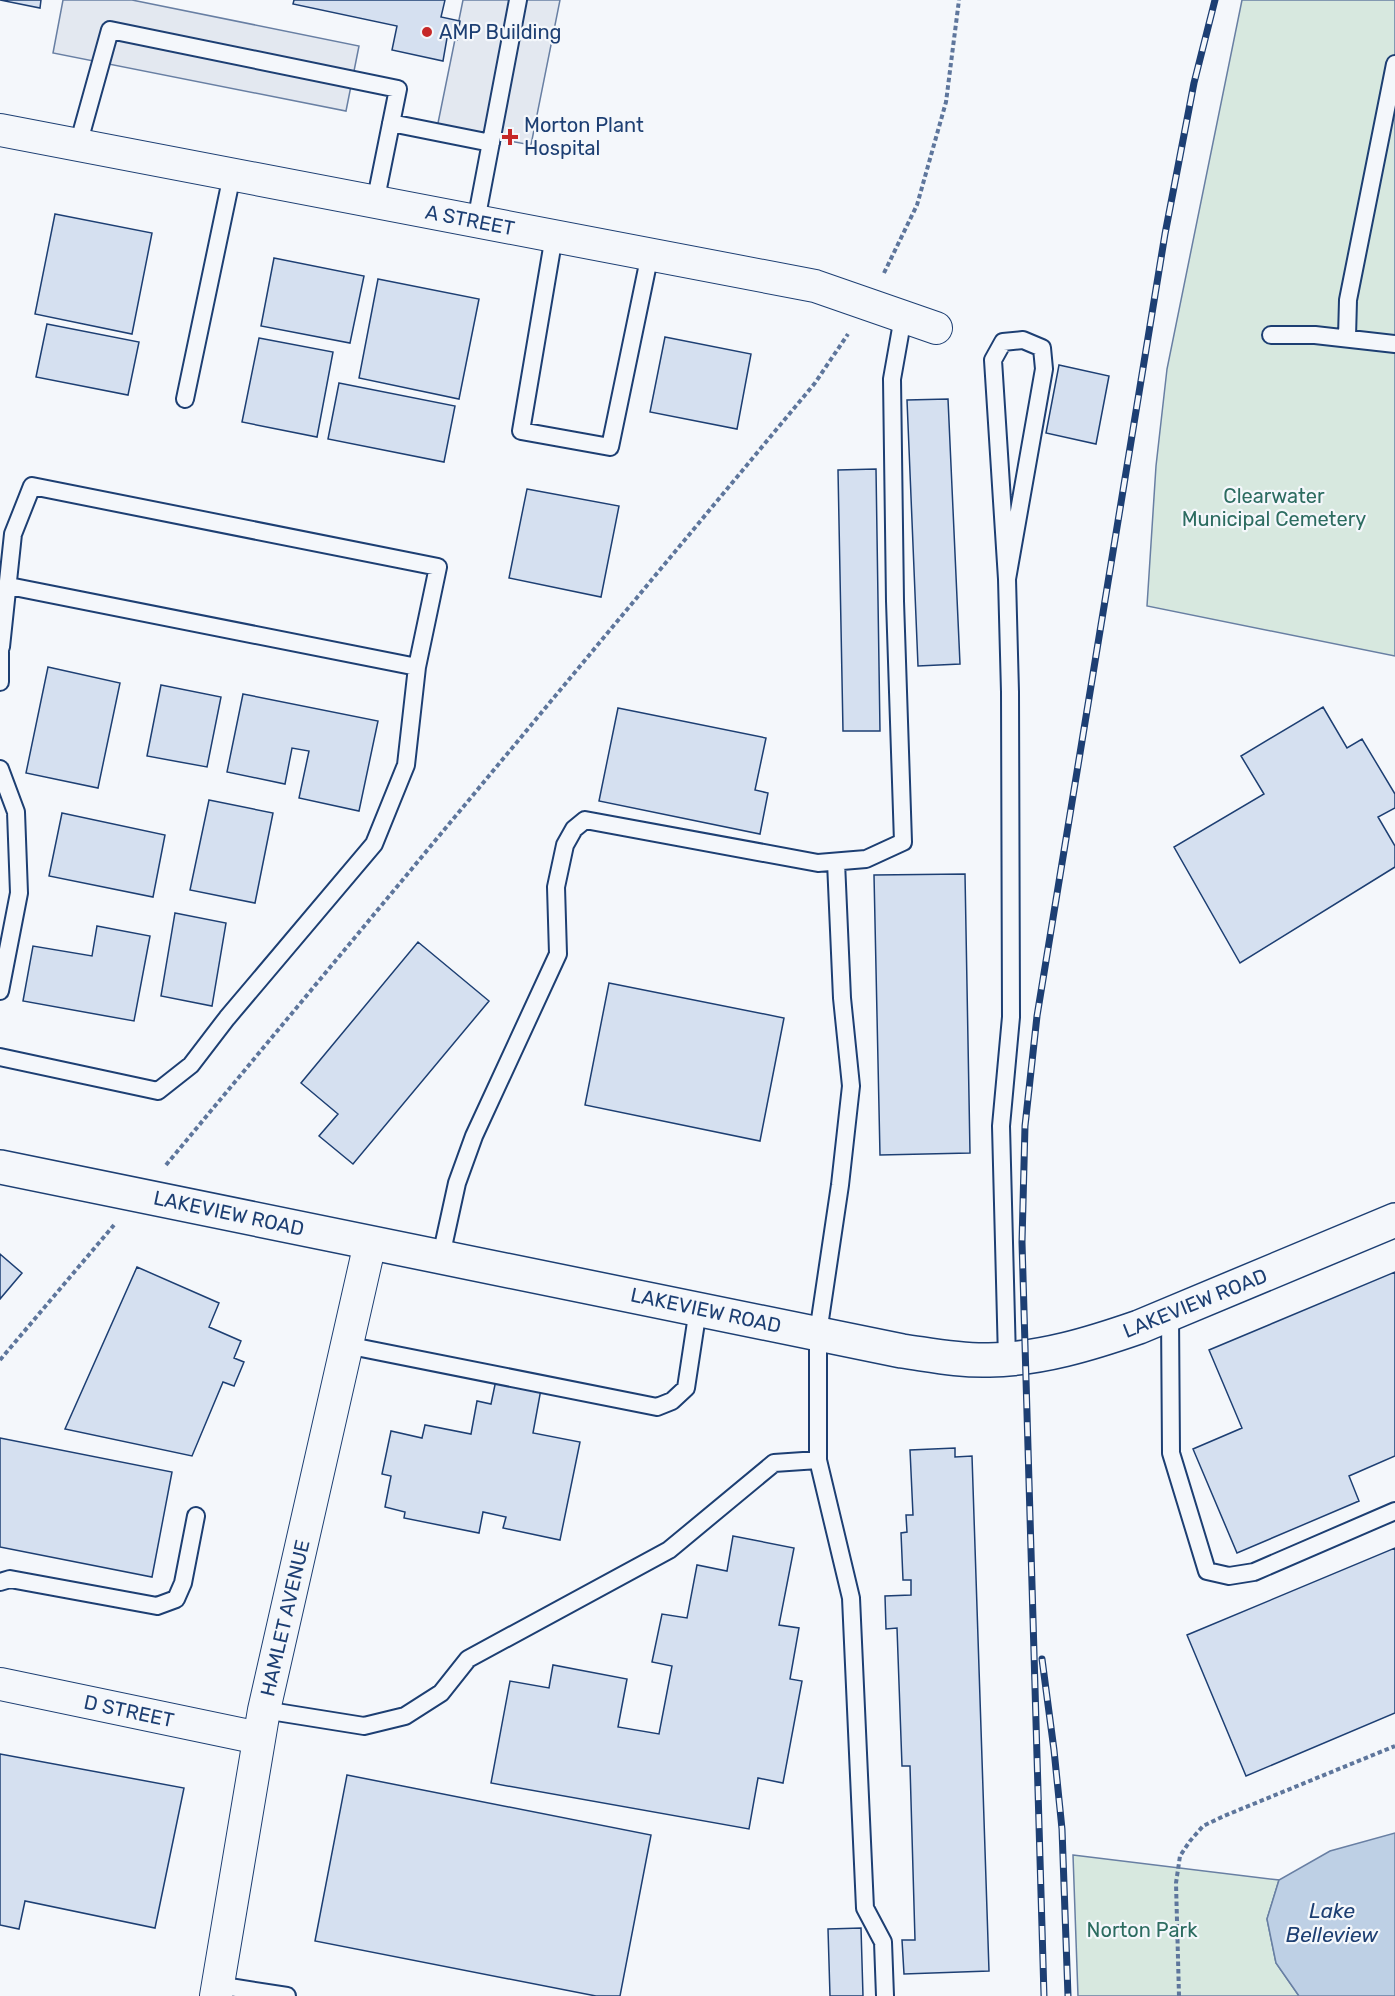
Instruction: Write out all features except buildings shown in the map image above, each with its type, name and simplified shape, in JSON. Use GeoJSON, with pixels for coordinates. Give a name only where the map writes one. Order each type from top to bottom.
{"type":"FeatureCollection","features":[{"type":"Feature","properties":{"kind":"main road","name":"LAKEVIEW ROAD"},"geometry":{"type":"LineString","coordinates":[[0,1167],[902,1351],[988,1360],[1024,1358],[1058,1352],[1139,1327],[1395,1220]]}},
{"type":"Feature","properties":{"kind":"street","name":"A STREET"},"geometry":{"type":"LineString","coordinates":[[0,130],[815,286],[936,328]]}},
{"type":"Feature","properties":{"kind":"street","name":"HAMLET AVENUE"},"geometry":{"type":"LineString","coordinates":[[216,1991],[261,1724],[370,1243]]}},
{"type":"Feature","properties":{"kind":"street","name":"D STREET"},"geometry":{"type":"LineString","coordinates":[[0,1684],[261,1724]]}},
{"type":"Feature","properties":{"kind":"lane"},"geometry":{"type":"LineString","coordinates":[[476,221],[518,0]]}},
{"type":"Feature","properties":{"kind":"lane"},"geometry":{"type":"LineString","coordinates":[[78,145],[110,30],[398,89],[375,203]]}},
{"type":"Feature","properties":{"kind":"lane"},"geometry":{"type":"LineString","coordinates":[[1347,337],[1348,300],[1395,65]]}},
{"type":"Feature","properties":{"kind":"lane"},"geometry":{"type":"LineString","coordinates":[[391,123],[491,143]]}},
{"type":"Feature","properties":{"kind":"lane"},"geometry":{"type":"LineString","coordinates":[[184,399],[232,175]]}},
{"type":"Feature","properties":{"kind":"lane"},"geometry":{"type":"LineString","coordinates":[[554,236],[521,431],[610,447],[650,254]]}},
{"type":"Feature","properties":{"kind":"lane"},"geometry":{"type":"LineString","coordinates":[[441,1256],[457,1183],[471,1146],[485,1110],[558,954],[556,887],[565,845],[574,830],[585,819],[818,863],[866,859],[903,842],[895,601],[892,379],[903,317]]}},
{"type":"Feature","properties":{"kind":"lane"},"geometry":{"type":"LineString","coordinates":[[1271,335],[1347,337],[1395,344]]}},
{"type":"Feature","properties":{"kind":"lane"},"geometry":{"type":"LineString","coordinates":[[1007,579],[1044,369],[1042,348],[1023,340],[1003,342],[993,360],[1007,579],[1010,692],[1011,1017],[1001,1126],[1007,1359]]}},
{"type":"Feature","properties":{"kind":"lane"},"geometry":{"type":"LineString","coordinates":[[0,682],[1,647],[13,534],[32,486],[438,567],[417,667],[406,765],[374,844],[227,1018],[191,1065],[158,1091],[0,1057]]}},
{"type":"Feature","properties":{"kind":"lane"},"geometry":{"type":"LineString","coordinates":[[9,586],[417,667]]}},
{"type":"Feature","properties":{"kind":"lane"},"geometry":{"type":"LineString","coordinates":[[0,769],[16,812],[19,893],[0,991]]}},
{"type":"Feature","properties":{"kind":"lane"},"geometry":{"type":"LineString","coordinates":[[836,862],[842,998],[851,1086],[840,1185],[818,1333],[818,1460],[851,1598],[865,1908],[883,1942],[885,1996]]}},
{"type":"Feature","properties":{"kind":"lane"},"geometry":{"type":"LineString","coordinates":[[346,1345],[657,1407],[672,1401],[686,1388],[698,1309]]}},
{"type":"Feature","properties":{"kind":"lane"},"geometry":{"type":"LineString","coordinates":[[1170,1314],[1171,1453],[1207,1571],[1229,1576],[1254,1572],[1395,1512]]}},
{"type":"Feature","properties":{"kind":"lane"},"geometry":{"type":"LineString","coordinates":[[261,1724],[364,1726],[405,1716],[441,1693],[468,1659],[669,1550],[774,1463],[818,1460]]}},
{"type":"Feature","properties":{"kind":"lane"},"geometry":{"type":"LineString","coordinates":[[0,1582],[10,1579],[157,1606],[176,1599],[183,1583],[196,1516]]}},
{"type":"Feature","properties":{"kind":"lane"},"geometry":{"type":"LineString","coordinates":[[216,1991],[287,1996]]}},
{"type":"Feature","properties":{"kind":"path"},"geometry":{"type":"LineString","coordinates":[[0,1359],[141,1195],[815,383],[868,305],[917,205],[946,102],[959,0]]}},
{"type":"Feature","properties":{"kind":"path"},"geometry":{"type":"LineString","coordinates":[[1179,1996],[1176,1883],[1180,1856],[1190,1841],[1203,1826],[1224,1816],[1395,1746]]}},
{"type":"Feature","properties":{"kind":"green space","name":"Clearwater Municipal Cemetery"},"geometry":{"type":"Polygon","coordinates":[[[1242,0],[1395,0],[1395,656],[1147,606],[1156,466],[1167,369],[1242,0]]]}},
{"type":"Feature","properties":{"kind":"green space","name":"Norton Park"},"geometry":{"type":"Polygon","coordinates":[[[1073,1855],[1279,1880],[1267,1919],[1276,1963],[1299,1996],[1078,1996],[1073,1855]]]}},
{"type":"Feature","properties":{"kind":"shaded area"},"geometry":{"type":"Polygon","coordinates":[[[63,0],[132,0],[359,46],[346,111],[53,53],[63,0]]]}},
{"type":"Feature","properties":{"kind":"shaded area"},"geometry":{"type":"Polygon","coordinates":[[[463,0],[560,0],[531,145],[437,128],[463,0]]]}},
{"type":"Feature","properties":{"kind":"water","name":"Lake Belleview"},"geometry":{"type":"Polygon","coordinates":[[[1395,1833],[1395,1996],[1299,1996],[1276,1963],[1267,1919],[1279,1880],[1330,1851],[1395,1833]]]}},
{"type":"Feature","properties":{"kind":"railway"},"geometry":{"type":"LineString","coordinates":[[1044,1996],[1022,1242],[1025,1126],[1037,1016],[1165,234],[1194,83],[1215,0]]}},
{"type":"Feature","properties":{"kind":"railway"},"geometry":{"type":"LineString","coordinates":[[1042,1659],[1062,1829],[1068,1996]]}},
{"type":"Feature","properties":{"kind":"place","name":"AMP Building"},"geometry":{"type":"Point","coordinates":[427,32]}},
{"type":"Feature","properties":{"kind":"place","name":"Morton Plant Hospital"},"geometry":{"type":"Point","coordinates":[510,137]}}]}
